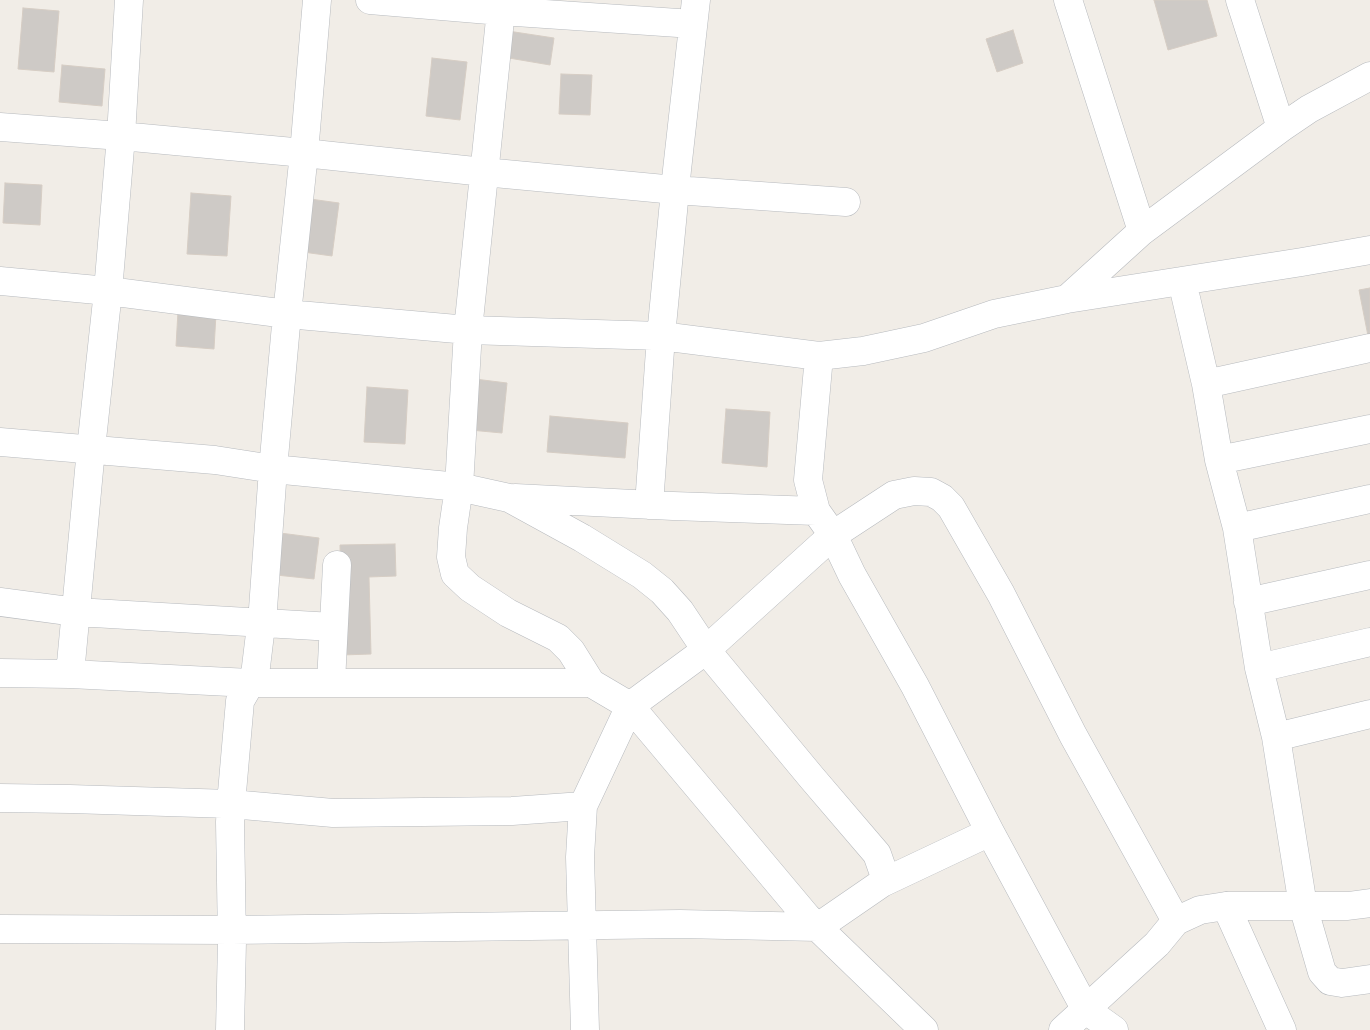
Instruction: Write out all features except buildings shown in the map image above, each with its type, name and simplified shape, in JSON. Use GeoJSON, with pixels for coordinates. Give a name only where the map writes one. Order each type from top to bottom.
{"type":"FeatureCollection","features":[{"type":"Feature","properties":{"kind":"street"},"geometry":{"type":"LineString","coordinates":[[70,674],[108,291],[121,136],[129,0]]}},
{"type":"Feature","properties":{"kind":"street"},"geometry":{"type":"LineString","coordinates":[[230,1030],[232,930],[231,804],[240,701],[255,675],[262,623],[273,469],[317,0]]}},
{"type":"Feature","properties":{"kind":"street"},"geometry":{"type":"LineString","coordinates":[[370,0],[694,12],[661,336],[649,505]]}},
{"type":"Feature","properties":{"kind":"street"},"geometry":{"type":"LineString","coordinates":[[1068,0],[1142,231]]}},
{"type":"Feature","properties":{"kind":"street"},"geometry":{"type":"LineString","coordinates":[[1240,0],[1281,128]]}},
{"type":"Feature","properties":{"kind":"street"},"geometry":{"type":"LineString","coordinates":[[501,6],[468,330],[459,486],[451,557],[456,574],[470,588],[508,613],[558,638],[571,651],[591,683],[630,706],[807,916],[924,1030]]}},
{"type":"Feature","properties":{"kind":"street"},"geometry":{"type":"LineString","coordinates":[[1066,299],[1142,231],[1281,128],[1309,109],[1370,76]]}},
{"type":"Feature","properties":{"kind":"street"},"geometry":{"type":"LineString","coordinates":[[0,127],[304,153],[675,190],[846,202]]}},
{"type":"Feature","properties":{"kind":"street"},"geometry":{"type":"LineString","coordinates":[[0,281],[108,291],[287,314],[468,330],[661,336],[819,356],[863,351],[924,338],[994,314],[1066,299],[1370,250]]}},
{"type":"Feature","properties":{"kind":"street"},"geometry":{"type":"LineString","coordinates":[[1182,281],[1206,384],[1219,460],[1237,528],[1259,668],[1276,737],[1294,906],[1322,972],[1330,981],[1342,982],[1370,979]]}},
{"type":"Feature","properties":{"kind":"street"},"geometry":{"type":"LineString","coordinates":[[1206,384],[1370,348]]}},
{"type":"Feature","properties":{"kind":"street"},"geometry":{"type":"LineString","coordinates":[[819,356],[808,480],[816,511],[833,535],[852,575],[915,686],[990,832],[1086,1010],[1114,1030]]}},
{"type":"Feature","properties":{"kind":"street"},"geometry":{"type":"LineString","coordinates":[[1219,460],[1370,429]]}},
{"type":"Feature","properties":{"kind":"street"},"geometry":{"type":"LineString","coordinates":[[0,442],[215,460],[273,469],[459,486],[509,498],[816,511]]}},
{"type":"Feature","properties":{"kind":"street"},"geometry":{"type":"LineString","coordinates":[[584,1030],[580,856],[583,806],[630,706],[706,650],[833,535],[894,495],[914,491],[931,492],[942,498],[951,507],[1001,594],[1073,735],[1176,921]]}},
{"type":"Feature","properties":{"kind":"street"},"geometry":{"type":"LineString","coordinates":[[509,498],[582,538],[642,575],[662,591],[680,611],[706,650],[877,854],[884,874],[882,883]]}},
{"type":"Feature","properties":{"kind":"street"},"geometry":{"type":"LineString","coordinates":[[1237,528],[1370,499]]}},
{"type":"Feature","properties":{"kind":"street"},"geometry":{"type":"LineString","coordinates":[[331,682],[336,565]]}},
{"type":"Feature","properties":{"kind":"street"},"geometry":{"type":"LineString","coordinates":[[1248,602],[1370,574]]}},
{"type":"Feature","properties":{"kind":"street"},"geometry":{"type":"LineString","coordinates":[[0,602],[76,612],[333,627]]}},
{"type":"Feature","properties":{"kind":"street"},"geometry":{"type":"LineString","coordinates":[[1259,668],[1370,642]]}},
{"type":"Feature","properties":{"kind":"street"},"geometry":{"type":"LineString","coordinates":[[0,673],[70,674],[250,683],[591,683]]}},
{"type":"Feature","properties":{"kind":"street"},"geometry":{"type":"LineString","coordinates":[[1276,737],[1370,714]]}},
{"type":"Feature","properties":{"kind":"street"},"geometry":{"type":"LineString","coordinates":[[0,798],[231,804],[333,813],[512,812],[583,806]]}},
{"type":"Feature","properties":{"kind":"street"},"geometry":{"type":"LineString","coordinates":[[0,929],[232,930],[680,924],[818,927],[882,883],[990,832]]}},
{"type":"Feature","properties":{"kind":"street"},"geometry":{"type":"LineString","coordinates":[[1063,1030],[1157,944],[1176,921],[1200,910],[1237,906],[1348,906],[1370,903]]}},
{"type":"Feature","properties":{"kind":"street"},"geometry":{"type":"LineString","coordinates":[[1237,906],[1282,1030]]}}]}
